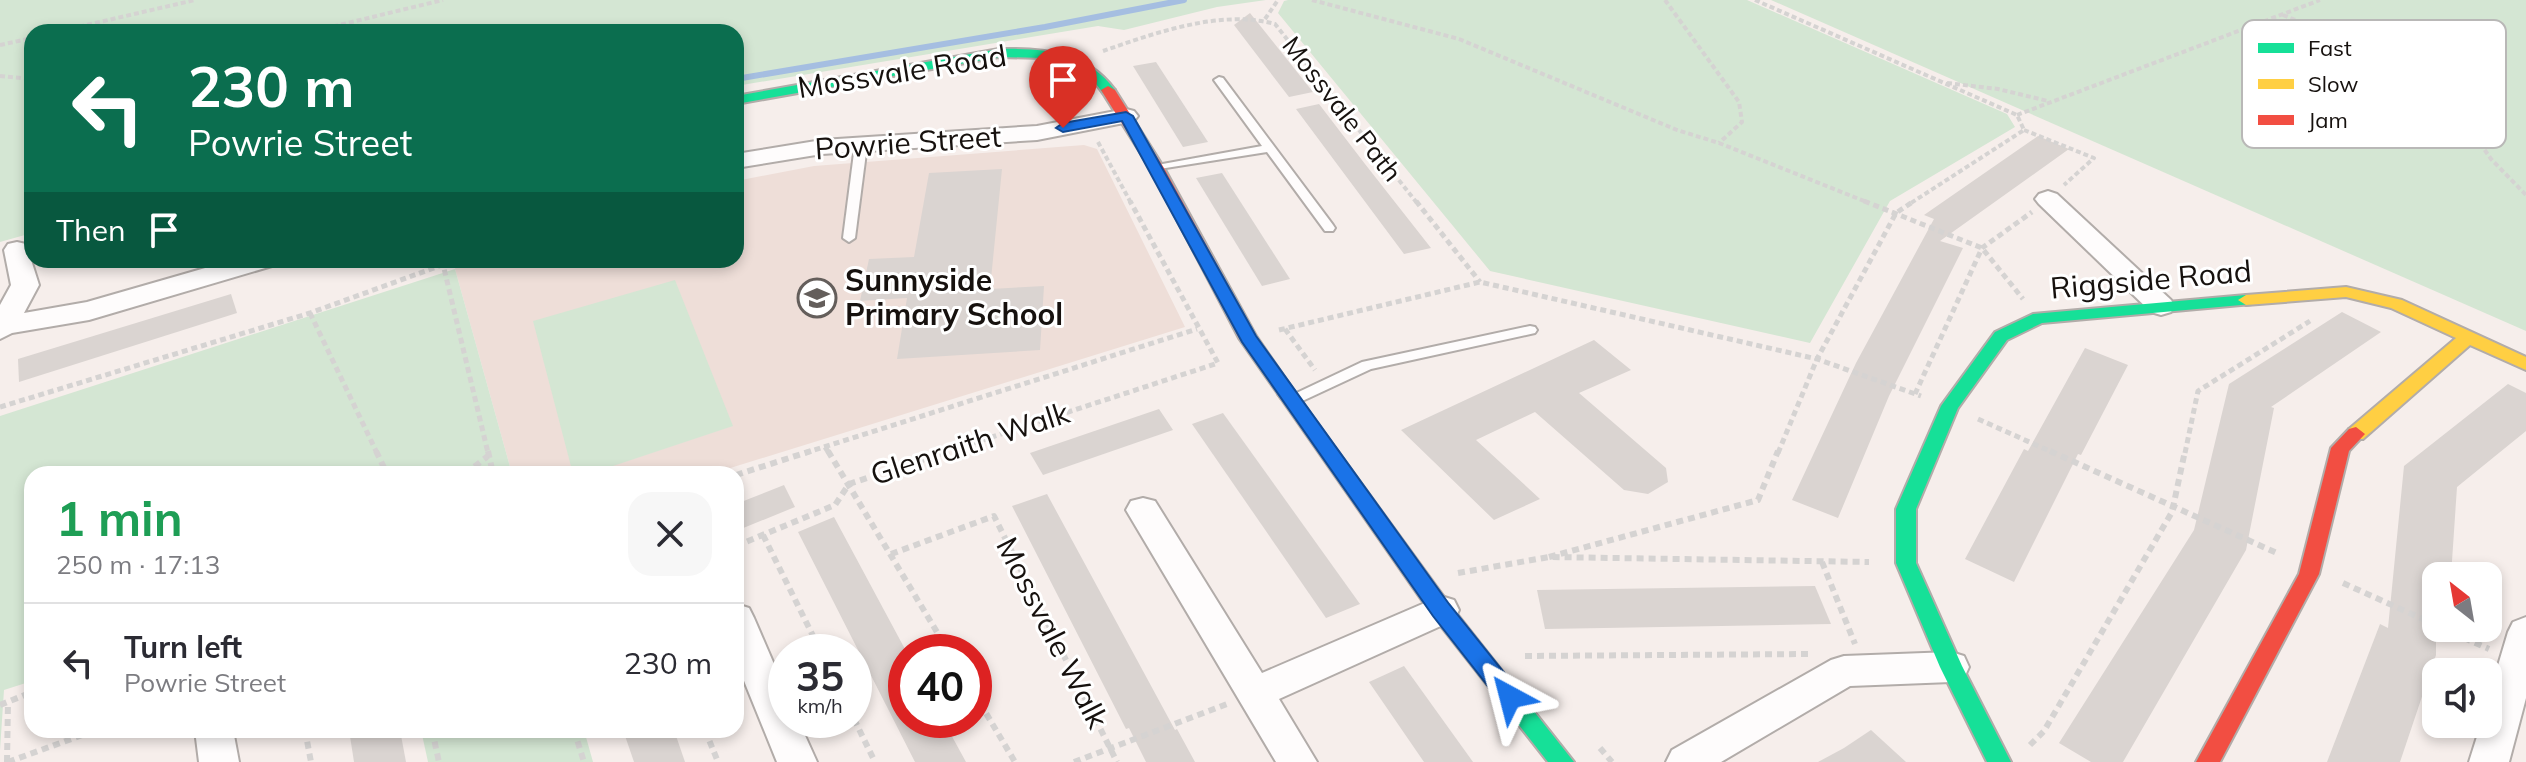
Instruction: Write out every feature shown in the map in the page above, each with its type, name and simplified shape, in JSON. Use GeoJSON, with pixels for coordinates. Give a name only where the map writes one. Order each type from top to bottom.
{"type":"FeatureCollection","features":[{"type":"Feature","properties":{"kind":"street","name":"Mossvale Road"},"geometry":{"type":"LineString","coordinates":[[744,99],[999,53],[1042,52],[1074,61],[1100,77],[1157,168],[1248,338],[1441,610],[1562,762]]}},
{"type":"Feature","properties":{"kind":"street","name":"Powrie Street"},"geometry":{"type":"LineString","coordinates":[[744,160],[861,145],[1037,133],[1126,116]]}},
{"type":"Feature","properties":{"kind":"street"},"geometry":{"type":"LineString","coordinates":[[2048,199],[2161,306]]}},
{"type":"Feature","properties":{"kind":"street"},"geometry":{"type":"LineString","coordinates":[[1,328],[25,285],[16,251]]}},
{"type":"Feature","properties":{"kind":"street"},"geometry":{"type":"LineString","coordinates":[[1,328],[89,311],[235,268]]}},
{"type":"Feature","properties":{"kind":"street","name":"Riggside Road"},"geometry":{"type":"LineString","coordinates":[[1999,762],[1951,667],[1906,563],[1906,509],[1950,406],[2001,336],[2039,318],[2346,292],[2396,304],[2526,364]]}},
{"type":"Feature","properties":{"kind":"street"},"geometry":{"type":"LineString","coordinates":[[2208,762],[2310,568],[2340,448],[2469,336]]}},
{"type":"Feature","properties":{"kind":"street"},"geometry":{"type":"LineString","coordinates":[[1143,510],[1297,762]]}},
{"type":"Feature","properties":{"kind":"street"},"geometry":{"type":"LineString","coordinates":[[1255,693],[1441,610]]}},
{"type":"Feature","properties":{"kind":"street"},"geometry":{"type":"LineString","coordinates":[[744,637],[797,762]]}},
{"type":"Feature","properties":{"kind":"street"},"geometry":{"type":"LineString","coordinates":[[2489,762],[2522,647]]}},
{"type":"Feature","properties":{"kind":"street"},"geometry":{"type":"LineString","coordinates":[[1686,762],[1844,671],[1951,667]]}},
{"type":"Feature","properties":{"kind":"street"},"geometry":{"type":"LineString","coordinates":[[215,738],[219,762]]}},
{"type":"Feature","properties":{"kind":"lane"},"geometry":{"type":"LineString","coordinates":[[1219,80],[1329,228]]}},
{"type":"Feature","properties":{"kind":"lane"},"geometry":{"type":"LineString","coordinates":[[849,238],[861,145]]}},
{"type":"Feature","properties":{"kind":"lane"},"geometry":{"type":"LineString","coordinates":[[1157,168],[1270,148]]}},
{"type":"Feature","properties":{"kind":"lane"},"geometry":{"type":"LineString","coordinates":[[1292,401],[1367,365],[1530,330]]}},
{"type":"Feature","properties":{"kind":"path"},"geometry":{"type":"LineString","coordinates":[[91,24],[195,0]]}},
{"type":"Feature","properties":{"kind":"path"},"geometry":{"type":"LineString","coordinates":[[343,24],[443,0]]}},
{"type":"Feature","properties":{"kind":"path"},"geometry":{"type":"LineString","coordinates":[[1265,19],[1278,0]]}},
{"type":"Feature","properties":{"kind":"path"},"geometry":{"type":"LineString","coordinates":[[1312,0],[1322,0],[1459,39],[1677,130],[1719,143],[1982,248],[2039,318]]}},
{"type":"Feature","properties":{"kind":"path"},"geometry":{"type":"LineString","coordinates":[[1665,0],[1739,102],[1742,122],[1719,143]]}},
{"type":"Feature","properties":{"kind":"path"},"geometry":{"type":"LineString","coordinates":[[1755,0],[2017,115],[2024,130],[2094,158],[2048,199],[1982,248],[1915,394]]}},
{"type":"Feature","properties":{"kind":"path"},"geometry":{"type":"LineString","coordinates":[[2270,20],[2320,0]]}},
{"type":"Feature","properties":{"kind":"path"},"geometry":{"type":"LineString","coordinates":[[2282,15],[2294,20]]}},
{"type":"Feature","properties":{"kind":"path","name":"Mossvale Path"},"geometry":{"type":"LineString","coordinates":[[1074,61],[1144,36],[1252,17],[1275,24],[1480,282]]}},
{"type":"Feature","properties":{"kind":"path"},"geometry":{"type":"LineString","coordinates":[[2017,115],[2242,31]]}},
{"type":"Feature","properties":{"kind":"path"},"geometry":{"type":"LineString","coordinates":[[0,45],[24,40]]}},
{"type":"Feature","properties":{"kind":"path"},"geometry":{"type":"LineString","coordinates":[[0,76],[24,78]]}},
{"type":"Feature","properties":{"kind":"path"},"geometry":{"type":"LineString","coordinates":[[1941,83],[1998,89],[2049,102]]}},
{"type":"Feature","properties":{"kind":"path"},"geometry":{"type":"LineString","coordinates":[[1089,123],[1208,347],[1480,282],[1817,359],[1950,406],[2422,619]]}},
{"type":"Feature","properties":{"kind":"path"},"geometry":{"type":"LineString","coordinates":[[1458,573],[1549,557],[1758,500],[1817,359],[1896,213],[2024,130]]}},
{"type":"Feature","properties":{"kind":"path"},"geometry":{"type":"LineString","coordinates":[[2483,148],[2526,195]]}},
{"type":"Feature","properties":{"kind":"path"},"geometry":{"type":"LineString","coordinates":[[0,407],[310,313],[426,268]]}},
{"type":"Feature","properties":{"kind":"path"},"geometry":{"type":"LineString","coordinates":[[443,268],[491,466]]}},
{"type":"Feature","properties":{"kind":"path"},"geometry":{"type":"LineString","coordinates":[[2022,752],[2044,731],[2173,506],[2198,391],[2331,308],[2319,294]]}},
{"type":"Feature","properties":{"kind":"path"},"geometry":{"type":"LineString","coordinates":[[310,313],[383,466]]}},
{"type":"Feature","properties":{"kind":"path","name":"Glenraith Walk"},"geometry":{"type":"LineString","coordinates":[[744,472],[1197,329]]}},
{"type":"Feature","properties":{"kind":"path","name":"Glenraith Walk"},"geometry":{"type":"LineString","coordinates":[[744,543],[835,505],[849,484],[1218,363],[1208,347]]}},
{"type":"Feature","properties":{"kind":"path"},"geometry":{"type":"LineString","coordinates":[[825,447],[938,634]]}},
{"type":"Feature","properties":{"kind":"path"},"geometry":{"type":"LineString","coordinates":[[475,466],[488,456]]}},
{"type":"Feature","properties":{"kind":"path","name":"Mossvale Walk"},"geometry":{"type":"LineString","coordinates":[[891,554],[994,516],[1117,762]]}},
{"type":"Feature","properties":{"kind":"path"},"geometry":{"type":"LineString","coordinates":[[763,535],[812,634]]}},
{"type":"Feature","properties":{"kind":"path"},"geometry":{"type":"LineString","coordinates":[[1549,557],[1906,563]]}},
{"type":"Feature","properties":{"kind":"path"},"geometry":{"type":"LineString","coordinates":[[1822,562],[1859,654]]}},
{"type":"Feature","properties":{"kind":"path"},"geometry":{"type":"LineString","coordinates":[[2501,642],[2522,647]]}},
{"type":"Feature","properties":{"kind":"path"},"geometry":{"type":"LineString","coordinates":[[1524,656],[1827,654]]}},
{"type":"Feature","properties":{"kind":"path"},"geometry":{"type":"LineString","coordinates":[[1074,762],[1255,693]]}},
{"type":"Feature","properties":{"kind":"path"},"geometry":{"type":"LineString","coordinates":[[0,705],[24,695]]}},
{"type":"Feature","properties":{"kind":"path"},"geometry":{"type":"LineString","coordinates":[[8,702],[8,762],[74,738]]}},
{"type":"Feature","properties":{"kind":"path"},"geometry":{"type":"LineString","coordinates":[[992,723],[1015,762]]}},
{"type":"Feature","properties":{"kind":"path"},"geometry":{"type":"LineString","coordinates":[[306,738],[311,762]]}},
{"type":"Feature","properties":{"kind":"path"},"geometry":{"type":"LineString","coordinates":[[434,738],[439,762]]}},
{"type":"Feature","properties":{"kind":"path"},"geometry":{"type":"LineString","coordinates":[[576,738],[584,762]]}},
{"type":"Feature","properties":{"kind":"path"},"geometry":{"type":"LineString","coordinates":[[708,738],[718,762]]}},
{"type":"Feature","properties":{"kind":"path"},"geometry":{"type":"LineString","coordinates":[[863,738],[875,762]]}},
{"type":"Feature","properties":{"kind":"shaded area","name":"Sunnyside Primary School"},"geometry":{"type":"Polygon","coordinates":[[[1084,145],[1097,149],[1185,327],[737,466],[510,466],[455,268],[744,268],[744,179],[814,166],[1084,145]]]}},
{"type":"Feature","properties":{"kind":"green space"},"geometry":{"type":"Polygon","coordinates":[[[0,0],[1266,0],[1217,7],[1124,30],[1098,26],[744,85],[744,24],[24,24],[24,235],[0,242],[0,0]]]}},
{"type":"Feature","properties":{"kind":"green space"},"geometry":{"type":"Polygon","coordinates":[[[1747,0],[2007,114],[2015,127],[1890,201],[1810,343],[1490,271],[1278,13],[1284,1],[1747,0]]]}},
{"type":"Feature","properties":{"kind":"green space"},"geometry":{"type":"Polygon","coordinates":[[[1771,0],[2526,0],[2526,331],[1771,0]]]}},
{"type":"Feature","properties":{"kind":"green space"},"geometry":{"type":"Polygon","coordinates":[[[455,269],[510,466],[24,466],[24,684],[4,690],[0,750],[0,416],[455,269]]]}},
{"type":"Feature","properties":{"kind":"green space"},"geometry":{"type":"Polygon","coordinates":[[[675,280],[733,426],[613,466],[571,466],[533,321],[675,280]]]}},
{"type":"Feature","properties":{"kind":"green space"},"geometry":{"type":"Polygon","coordinates":[[[423,738],[586,738],[593,762],[428,762],[423,738]]]}},
{"type":"Feature","properties":{"kind":"building"},"geometry":{"type":"Polygon","coordinates":[[[1250,13],[1313,92],[1289,97],[1234,25],[1250,13]]]}},
{"type":"Feature","properties":{"kind":"building"},"geometry":{"type":"Polygon","coordinates":[[[1156,62],[1208,142],[1183,147],[1133,66],[1156,62]]]}},
{"type":"Feature","properties":{"kind":"building"},"geometry":{"type":"Polygon","coordinates":[[[1319,104],[1431,248],[1404,254],[1296,109],[1319,104]]]}},
{"type":"Feature","properties":{"kind":"building"},"geometry":{"type":"Polygon","coordinates":[[[2038,136],[2069,149],[1940,241],[1963,248],[1889,396],[1838,518],[1792,500],[1856,363],[1934,219],[1924,215],[2038,136]]]}},
{"type":"Feature","properties":{"kind":"building"},"geometry":{"type":"Polygon","coordinates":[[[1002,169],[990,289],[1044,286],[1040,350],[897,359],[907,298],[860,301],[869,259],[914,257],[929,173],[1002,169]]]}},
{"type":"Feature","properties":{"kind":"building"},"geometry":{"type":"Polygon","coordinates":[[[1222,173],[1290,279],[1262,286],[1196,178],[1222,173]]]}},
{"type":"Feature","properties":{"kind":"building"},"geometry":{"type":"Polygon","coordinates":[[[231,294],[237,313],[19,382],[18,359],[231,294]]]}},
{"type":"Feature","properties":{"kind":"building"},"geometry":{"type":"Polygon","coordinates":[[[2342,312],[2381,332],[2271,407],[2274,408],[2246,550],[2123,762],[2091,762],[2059,743],[2194,530],[2229,384],[2342,312]]]}},
{"type":"Feature","properties":{"kind":"building"},"geometry":{"type":"Polygon","coordinates":[[[1594,340],[1631,370],[1579,393],[1666,468],[1668,482],[1648,494],[1624,490],[1535,412],[1476,440],[1540,499],[1494,520],[1401,430],[1594,340]]]}},
{"type":"Feature","properties":{"kind":"building"},"geometry":{"type":"Polygon","coordinates":[[[2085,348],[2128,365],[2081,455],[2078,454],[2014,582],[1965,559],[2024,449],[2028,451],[2085,348]]]}},
{"type":"Feature","properties":{"kind":"building"},"geometry":{"type":"Polygon","coordinates":[[[2508,384],[2526,393],[2526,431],[2457,487],[2452,562],[2422,562],[2422,642],[2436,642],[2436,655],[2435,658],[2422,658],[2422,697],[2400,762],[2327,762],[2380,624],[2388,628],[2404,466],[2508,384]]]}},
{"type":"Feature","properties":{"kind":"building"},"geometry":{"type":"Polygon","coordinates":[[[1159,409],[1173,430],[1043,475],[1030,453],[1159,409]]]}},
{"type":"Feature","properties":{"kind":"building"},"geometry":{"type":"Polygon","coordinates":[[[1223,413],[1360,604],[1326,618],[1192,424],[1223,413]]]}},
{"type":"Feature","properties":{"kind":"building"},"geometry":{"type":"Polygon","coordinates":[[[784,485],[795,507],[744,528],[744,501],[784,485]]]}},
{"type":"Feature","properties":{"kind":"building"},"geometry":{"type":"Polygon","coordinates":[[[1047,494],[1195,762],[1146,762],[1129,728],[1126,729],[1012,506],[1047,494]]]}},
{"type":"Feature","properties":{"kind":"building"},"geometry":{"type":"Polygon","coordinates":[[[834,517],[897,634],[888,634],[888,709],[872,677],[872,634],[850,634],[798,532],[834,517]]]}},
{"type":"Feature","properties":{"kind":"building"},"geometry":{"type":"Polygon","coordinates":[[[1815,586],[1831,624],[1545,629],[1537,590],[1815,586]]]}},
{"type":"Feature","properties":{"kind":"building"},"geometry":{"type":"Polygon","coordinates":[[[1404,666],[1473,762],[1424,762],[1369,682],[1404,666]]]}},
{"type":"Feature","properties":{"kind":"building"},"geometry":{"type":"Polygon","coordinates":[[[1871,730],[1906,762],[1818,762],[1844,748],[1871,730]]]}},
{"type":"Feature","properties":{"kind":"building"},"geometry":{"type":"Polygon","coordinates":[[[350,738],[402,738],[406,762],[354,762],[350,738]]]}},
{"type":"Feature","properties":{"kind":"building"},"geometry":{"type":"Polygon","coordinates":[[[626,738],[677,738],[685,762],[634,762],[626,738]]]}},
{"type":"Feature","properties":{"kind":"building"},"geometry":{"type":"Polygon","coordinates":[[[903,738],[953,738],[966,762],[915,762],[903,738]]]}},
{"type":"Feature","properties":{"kind":"waterway"},"geometry":{"type":"LineString","coordinates":[[744,78],[1045,27],[1184,0]]}},
{"type":"Feature","properties":{"kind":"traffic: fast"},"geometry":{"type":"LineString","coordinates":[[744,99],[999,53],[1045,54],[1074,61],[1098,77],[1108,90]]}},
{"type":"Feature","properties":{"kind":"traffic: fast"},"geometry":{"type":"LineString","coordinates":[[1999,762],[1951,667],[1906,563],[1906,509],[1950,406],[2001,336],[2039,318],[2246,300]]}},
{"type":"Feature","properties":{"kind":"traffic: fast"},"geometry":{"type":"LineString","coordinates":[[1287,394],[1441,610],[1562,762]]}},
{"type":"Feature","properties":{"kind":"traffic: slow"},"geometry":{"type":"LineString","coordinates":[[2246,300],[2346,292],[2396,304],[2526,364]]}},
{"type":"Feature","properties":{"kind":"traffic: slow"},"geometry":{"type":"LineString","coordinates":[[2356,434],[2469,336]]}},
{"type":"Feature","properties":{"kind":"traffic: jam"},"geometry":{"type":"LineString","coordinates":[[1108,90],[1157,168],[1248,338],[1287,394]]}},
{"type":"Feature","properties":{"kind":"traffic: jam"},"geometry":{"type":"LineString","coordinates":[[2208,762],[2309,574],[2340,448],[2356,434]]}},
{"type":"Feature","properties":{"kind":"place","name":"Sunnyside Primary School"},"geometry":{"type":"Point","coordinates":[817,298]}},
{"type":"Feature","properties":{"kind":"route"},"geometry":{"type":"LineString","coordinates":[[1063,128],[1126,116],[1248,338],[1441,610],[1510,697]]}}]}
